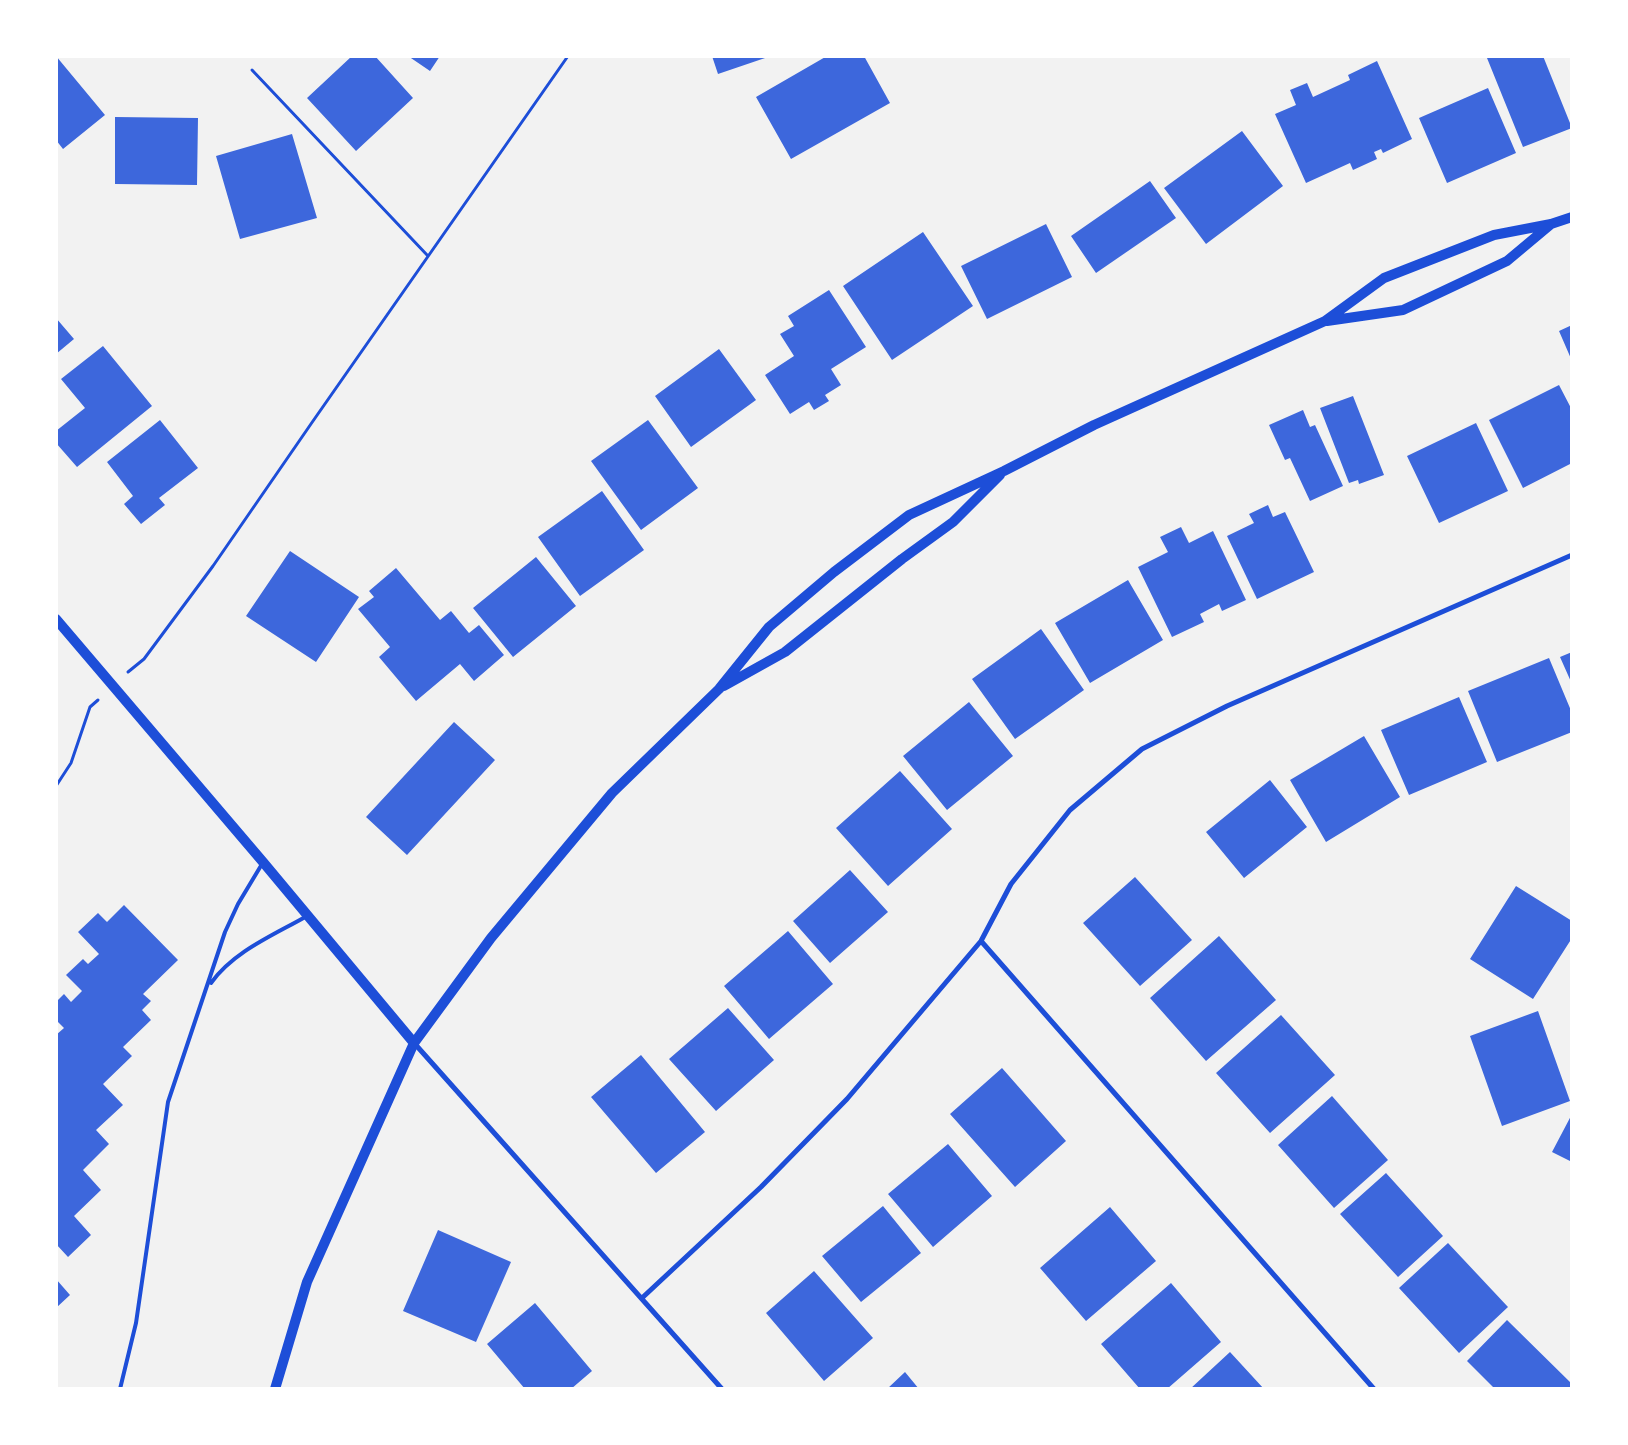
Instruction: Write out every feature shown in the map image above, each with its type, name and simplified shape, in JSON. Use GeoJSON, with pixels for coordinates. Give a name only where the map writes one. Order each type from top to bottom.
{"type":"FeatureCollection","features":[{"type":"Feature","properties":{"kind":"main road"},"geometry":{"type":"LineString","coordinates":[[275,1389],[307,1282],[414,1043],[491,938],[612,793],[719,689],[769,627],[834,572],[910,514],[1004,471],[1094,425],[1324,321],[1384,278],[1494,235],[1551,224],[1572,217]]}},
{"type":"Feature","properties":{"kind":"main road"},"geometry":{"type":"LineString","coordinates":[[1324,321],[1403,310],[1507,261],[1551,224]]}},
{"type":"Feature","properties":{"kind":"main road"},"geometry":{"type":"LineString","coordinates":[[719,689],[785,652],[894,565],[953,522],[1004,471]]}},
{"type":"Feature","properties":{"kind":"main road"},"geometry":{"type":"LineString","coordinates":[[56,619],[264,862],[414,1043]]}},
{"type":"Feature","properties":{"kind":"street"},"geometry":{"type":"LineString","coordinates":[[642,1298],[761,1188],[847,1099],[981,941],[1011,884],[1070,810],[1142,749],[1227,706],[1572,555]]}},
{"type":"Feature","properties":{"kind":"street"},"geometry":{"type":"LineString","coordinates":[[981,941],[1374,1389]]}},
{"type":"Feature","properties":{"kind":"street"},"geometry":{"type":"LineString","coordinates":[[414,1043],[722,1389]]}},
{"type":"Feature","properties":{"kind":"lane"},"geometry":{"type":"LineString","coordinates":[[120,1389],[136,1322],[168,1102],[225,932],[238,904],[264,862]]}},
{"type":"Feature","properties":{"kind":"lane"},"geometry":{"type":"LineString","coordinates":[[208,986],[218,973],[243,952],[308,916]]}},
{"type":"Feature","properties":{"kind":"path"},"geometry":{"type":"LineString","coordinates":[[56,786],[72,763],[90,707],[144,659],[213,566],[568,56]]}},
{"type":"Feature","properties":{"kind":"path"},"geometry":{"type":"LineString","coordinates":[[252,70],[428,256]]}},
{"type":"Feature","properties":{"kind":"building"},"geometry":{"type":"Polygon","coordinates":[[[56,56],[105,115],[63,149],[56,140],[56,56]]]}},
{"type":"Feature","properties":{"kind":"building"},"geometry":{"type":"Polygon","coordinates":[[[352,56],[375,56],[413,98],[356,151],[307,98],[352,56]]]}},
{"type":"Feature","properties":{"kind":"building"},"geometry":{"type":"Polygon","coordinates":[[[408,56],[440,56],[430,71],[408,56]]]}},
{"type":"Feature","properties":{"kind":"building"},"geometry":{"type":"Polygon","coordinates":[[[712,56],[768,56],[768,57],[718,74],[712,56]]]}},
{"type":"Feature","properties":{"kind":"building"},"geometry":{"type":"Polygon","coordinates":[[[827,56],[864,56],[890,103],[791,159],[756,97],[827,56]]]}},
{"type":"Feature","properties":{"kind":"building"},"geometry":{"type":"Polygon","coordinates":[[[1491,56],[1543,56],[1572,128],[1523,147],[1487,58],[1491,56]]]}},
{"type":"Feature","properties":{"kind":"building"},"geometry":{"type":"Polygon","coordinates":[[[1377,61],[1412,139],[1383,153],[1381,149],[1374,152],[1377,159],[1353,170],[1350,163],[1306,183],[1275,114],[1296,105],[1290,90],[1307,83],[1313,97],[1350,80],[1348,75],[1377,61]]]}},
{"type":"Feature","properties":{"kind":"building"},"geometry":{"type":"Polygon","coordinates":[[[1488,88],[1516,153],[1447,183],[1419,118],[1488,88]]]}},
{"type":"Feature","properties":{"kind":"building"},"geometry":{"type":"Polygon","coordinates":[[[115,117],[198,118],[197,185],[115,184],[115,117]]]}},
{"type":"Feature","properties":{"kind":"building"},"geometry":{"type":"Polygon","coordinates":[[[1242,131],[1283,186],[1206,244],[1164,188],[1242,131]]]}},
{"type":"Feature","properties":{"kind":"building"},"geometry":{"type":"Polygon","coordinates":[[[292,134],[317,218],[240,239],[216,156],[292,134]]]}},
{"type":"Feature","properties":{"kind":"building"},"geometry":{"type":"Polygon","coordinates":[[[1150,181],[1176,218],[1096,273],[1071,236],[1150,181]]]}},
{"type":"Feature","properties":{"kind":"building"},"geometry":{"type":"Polygon","coordinates":[[[1046,224],[1072,277],[987,319],[961,266],[1046,224]]]}},
{"type":"Feature","properties":{"kind":"building"},"geometry":{"type":"Polygon","coordinates":[[[923,232],[973,306],[892,360],[843,286],[923,232]]]}},
{"type":"Feature","properties":{"kind":"building"},"geometry":{"type":"Polygon","coordinates":[[[829,290],[866,347],[831,369],[841,385],[825,395],[829,401],[814,410],[809,402],[790,414],[765,375],[794,356],[780,334],[794,326],[788,316],[829,290]]]}},
{"type":"Feature","properties":{"kind":"building"},"geometry":{"type":"Polygon","coordinates":[[[56,318],[74,339],[56,354],[56,318]]]}},
{"type":"Feature","properties":{"kind":"building"},"geometry":{"type":"Polygon","coordinates":[[[1572,325],[1572,361],[1559,331],[1572,325]]]}},
{"type":"Feature","properties":{"kind":"building"},"geometry":{"type":"Polygon","coordinates":[[[103,346],[152,406],[77,467],[56,443],[56,431],[85,408],[61,379],[103,346]]]}},
{"type":"Feature","properties":{"kind":"building"},"geometry":{"type":"Polygon","coordinates":[[[719,349],[756,400],[691,447],[655,396],[719,349]]]}},
{"type":"Feature","properties":{"kind":"building"},"geometry":{"type":"Polygon","coordinates":[[[1559,385],[1572,410],[1572,463],[1523,488],[1489,420],[1559,385]]]}},
{"type":"Feature","properties":{"kind":"building"},"geometry":{"type":"Polygon","coordinates":[[[1353,396],[1384,475],[1359,484],[1358,480],[1349,483],[1320,408],[1353,396]]]}},
{"type":"Feature","properties":{"kind":"building"},"geometry":{"type":"Polygon","coordinates":[[[1303,410],[1310,427],[1315,425],[1343,486],[1310,501],[1290,458],[1285,460],[1269,425],[1303,410]]]}},
{"type":"Feature","properties":{"kind":"building"},"geometry":{"type":"Polygon","coordinates":[[[160,420],[198,468],[159,498],[165,505],[141,524],[124,504],[133,496],[107,462],[160,420]]]}},
{"type":"Feature","properties":{"kind":"building"},"geometry":{"type":"Polygon","coordinates":[[[648,420],[698,488],[641,530],[591,461],[648,420]]]}},
{"type":"Feature","properties":{"kind":"building"},"geometry":{"type":"Polygon","coordinates":[[[1476,423],[1508,491],[1439,523],[1407,456],[1476,423]]]}},
{"type":"Feature","properties":{"kind":"building"},"geometry":{"type":"Polygon","coordinates":[[[602,491],[644,550],[580,596],[538,537],[602,491]]]}},
{"type":"Feature","properties":{"kind":"building"},"geometry":{"type":"Polygon","coordinates":[[[1268,505],[1273,517],[1285,512],[1314,572],[1257,599],[1227,536],[1254,523],[1249,514],[1268,505]]]}},
{"type":"Feature","properties":{"kind":"building"},"geometry":{"type":"Polygon","coordinates":[[[1181,527],[1189,543],[1213,531],[1246,600],[1222,611],[1219,604],[1200,614],[1204,622],[1172,637],[1138,567],[1168,552],[1160,537],[1181,527]]]}},
{"type":"Feature","properties":{"kind":"building"},"geometry":{"type":"Polygon","coordinates":[[[290,551],[359,597],[316,662],[246,616],[290,551]]]}},
{"type":"Feature","properties":{"kind":"building"},"geometry":{"type":"Polygon","coordinates":[[[536,557],[576,606],[513,657],[473,608],[536,557]]]}},
{"type":"Feature","properties":{"kind":"building"},"geometry":{"type":"Polygon","coordinates":[[[396,568],[440,620],[451,611],[469,633],[479,625],[504,655],[474,681],[460,664],[416,701],[379,657],[390,647],[358,609],[374,597],[369,591],[396,568]]]}},
{"type":"Feature","properties":{"kind":"building"},"geometry":{"type":"Polygon","coordinates":[[[1128,580],[1163,640],[1090,683],[1055,623],[1128,580]]]}},
{"type":"Feature","properties":{"kind":"building"},"geometry":{"type":"Polygon","coordinates":[[[1041,629],[1084,690],[1015,739],[972,679],[1041,629]]]}},
{"type":"Feature","properties":{"kind":"building"},"geometry":{"type":"Polygon","coordinates":[[[1572,652],[1572,684],[1560,657],[1572,652]]]}},
{"type":"Feature","properties":{"kind":"building"},"geometry":{"type":"Polygon","coordinates":[[[1549,658],[1572,713],[1572,732],[1497,762],[1468,691],[1549,658]]]}},
{"type":"Feature","properties":{"kind":"building"},"geometry":{"type":"Polygon","coordinates":[[[1459,697],[1487,762],[1409,795],[1381,730],[1459,697]]]}},
{"type":"Feature","properties":{"kind":"building"},"geometry":{"type":"Polygon","coordinates":[[[969,702],[1013,756],[947,810],[903,756],[969,702]]]}},
{"type":"Feature","properties":{"kind":"building"},"geometry":{"type":"Polygon","coordinates":[[[454,722],[495,760],[407,855],[366,817],[454,722]]]}},
{"type":"Feature","properties":{"kind":"building"},"geometry":{"type":"Polygon","coordinates":[[[1364,736],[1400,797],[1326,842],[1290,780],[1364,736]]]}},
{"type":"Feature","properties":{"kind":"building"},"geometry":{"type":"Polygon","coordinates":[[[900,771],[952,829],[888,886],[836,828],[900,771]]]}},
{"type":"Feature","properties":{"kind":"building"},"geometry":{"type":"Polygon","coordinates":[[[1270,780],[1307,827],[1244,878],[1206,832],[1270,780]]]}},
{"type":"Feature","properties":{"kind":"building"},"geometry":{"type":"Polygon","coordinates":[[[850,870],[888,912],[830,963],[793,921],[850,870]]]}},
{"type":"Feature","properties":{"kind":"building"},"geometry":{"type":"Polygon","coordinates":[[[1135,877],[1192,940],[1140,986],[1083,923],[1135,877]]]}},
{"type":"Feature","properties":{"kind":"building"},"geometry":{"type":"Polygon","coordinates":[[[1516,886],[1572,921],[1572,938],[1533,999],[1470,959],[1516,886]]]}},
{"type":"Feature","properties":{"kind":"building"},"geometry":{"type":"Polygon","coordinates":[[[124,905],[178,960],[143,994],[151,1001],[142,1010],[151,1020],[123,1047],[132,1056],[103,1084],[123,1105],[96,1130],[109,1144],[83,1170],[101,1190],[74,1216],[91,1235],[68,1257],[56,1244],[56,1035],[64,1028],[56,1020],[56,1002],[64,994],[71,1002],[82,991],[66,975],[83,959],[88,964],[99,954],[78,932],[98,913],[107,922],[124,905]]]}},
{"type":"Feature","properties":{"kind":"building"},"geometry":{"type":"Polygon","coordinates":[[[788,931],[833,984],[769,1039],[724,986],[788,931]]]}},
{"type":"Feature","properties":{"kind":"building"},"geometry":{"type":"Polygon","coordinates":[[[1219,936],[1276,1000],[1206,1061],[1150,998],[1219,936]]]}},
{"type":"Feature","properties":{"kind":"building"},"geometry":{"type":"Polygon","coordinates":[[[728,1008],[774,1060],[716,1111],[669,1059],[728,1008]]]}},
{"type":"Feature","properties":{"kind":"building"},"geometry":{"type":"Polygon","coordinates":[[[1538,1011],[1570,1101],[1502,1126],[1470,1036],[1538,1011]]]}},
{"type":"Feature","properties":{"kind":"building"},"geometry":{"type":"Polygon","coordinates":[[[1281,1015],[1335,1075],[1270,1133],[1216,1073],[1281,1015]]]}},
{"type":"Feature","properties":{"kind":"building"},"geometry":{"type":"Polygon","coordinates":[[[641,1055],[705,1132],[656,1173],[591,1097],[641,1055]]]}},
{"type":"Feature","properties":{"kind":"building"},"geometry":{"type":"Polygon","coordinates":[[[1002,1068],[1066,1141],[1015,1187],[950,1114],[1002,1068]]]}},
{"type":"Feature","properties":{"kind":"building"},"geometry":{"type":"Polygon","coordinates":[[[1332,1096],[1388,1160],[1334,1208],[1278,1145],[1332,1096]]]}},
{"type":"Feature","properties":{"kind":"building"},"geometry":{"type":"Polygon","coordinates":[[[1572,1114],[1572,1162],[1552,1152],[1572,1114]]]}},
{"type":"Feature","properties":{"kind":"building"},"geometry":{"type":"Polygon","coordinates":[[[948,1144],[992,1196],[933,1247],[888,1194],[948,1144]]]}},
{"type":"Feature","properties":{"kind":"building"},"geometry":{"type":"Polygon","coordinates":[[[1386,1173],[1443,1236],[1398,1277],[1340,1214],[1386,1173]]]}},
{"type":"Feature","properties":{"kind":"building"},"geometry":{"type":"Polygon","coordinates":[[[883,1206],[921,1253],[861,1302],[822,1256],[883,1206]]]}},
{"type":"Feature","properties":{"kind":"building"},"geometry":{"type":"Polygon","coordinates":[[[1110,1207],[1156,1261],[1086,1321],[1040,1268],[1110,1207]]]}},
{"type":"Feature","properties":{"kind":"building"},"geometry":{"type":"Polygon","coordinates":[[[438,1230],[511,1262],[476,1342],[403,1311],[438,1230]]]}},
{"type":"Feature","properties":{"kind":"building"},"geometry":{"type":"Polygon","coordinates":[[[1448,1243],[1508,1307],[1459,1353],[1399,1288],[1448,1243]]]}},
{"type":"Feature","properties":{"kind":"building"},"geometry":{"type":"Polygon","coordinates":[[[814,1271],[873,1338],[824,1381],[766,1313],[814,1271]]]}},
{"type":"Feature","properties":{"kind":"building"},"geometry":{"type":"Polygon","coordinates":[[[56,1279],[70,1295],[56,1308],[56,1279]]]}},
{"type":"Feature","properties":{"kind":"building"},"geometry":{"type":"Polygon","coordinates":[[[1171,1283],[1221,1342],[1167,1389],[1140,1389],[1101,1344],[1171,1283]]]}},
{"type":"Feature","properties":{"kind":"building"},"geometry":{"type":"Polygon","coordinates":[[[535,1303],[592,1371],[571,1389],[525,1389],[487,1344],[535,1303]]]}},
{"type":"Feature","properties":{"kind":"building"},"geometry":{"type":"Polygon","coordinates":[[[1507,1320],[1572,1384],[1570,1389],[1495,1389],[1467,1361],[1507,1320]]]}},
{"type":"Feature","properties":{"kind":"building"},"geometry":{"type":"Polygon","coordinates":[[[1230,1352],[1264,1389],[1190,1389],[1230,1352]]]}},
{"type":"Feature","properties":{"kind":"building"},"geometry":{"type":"Polygon","coordinates":[[[905,1372],[919,1389],[887,1389],[905,1372]]]}}]}
